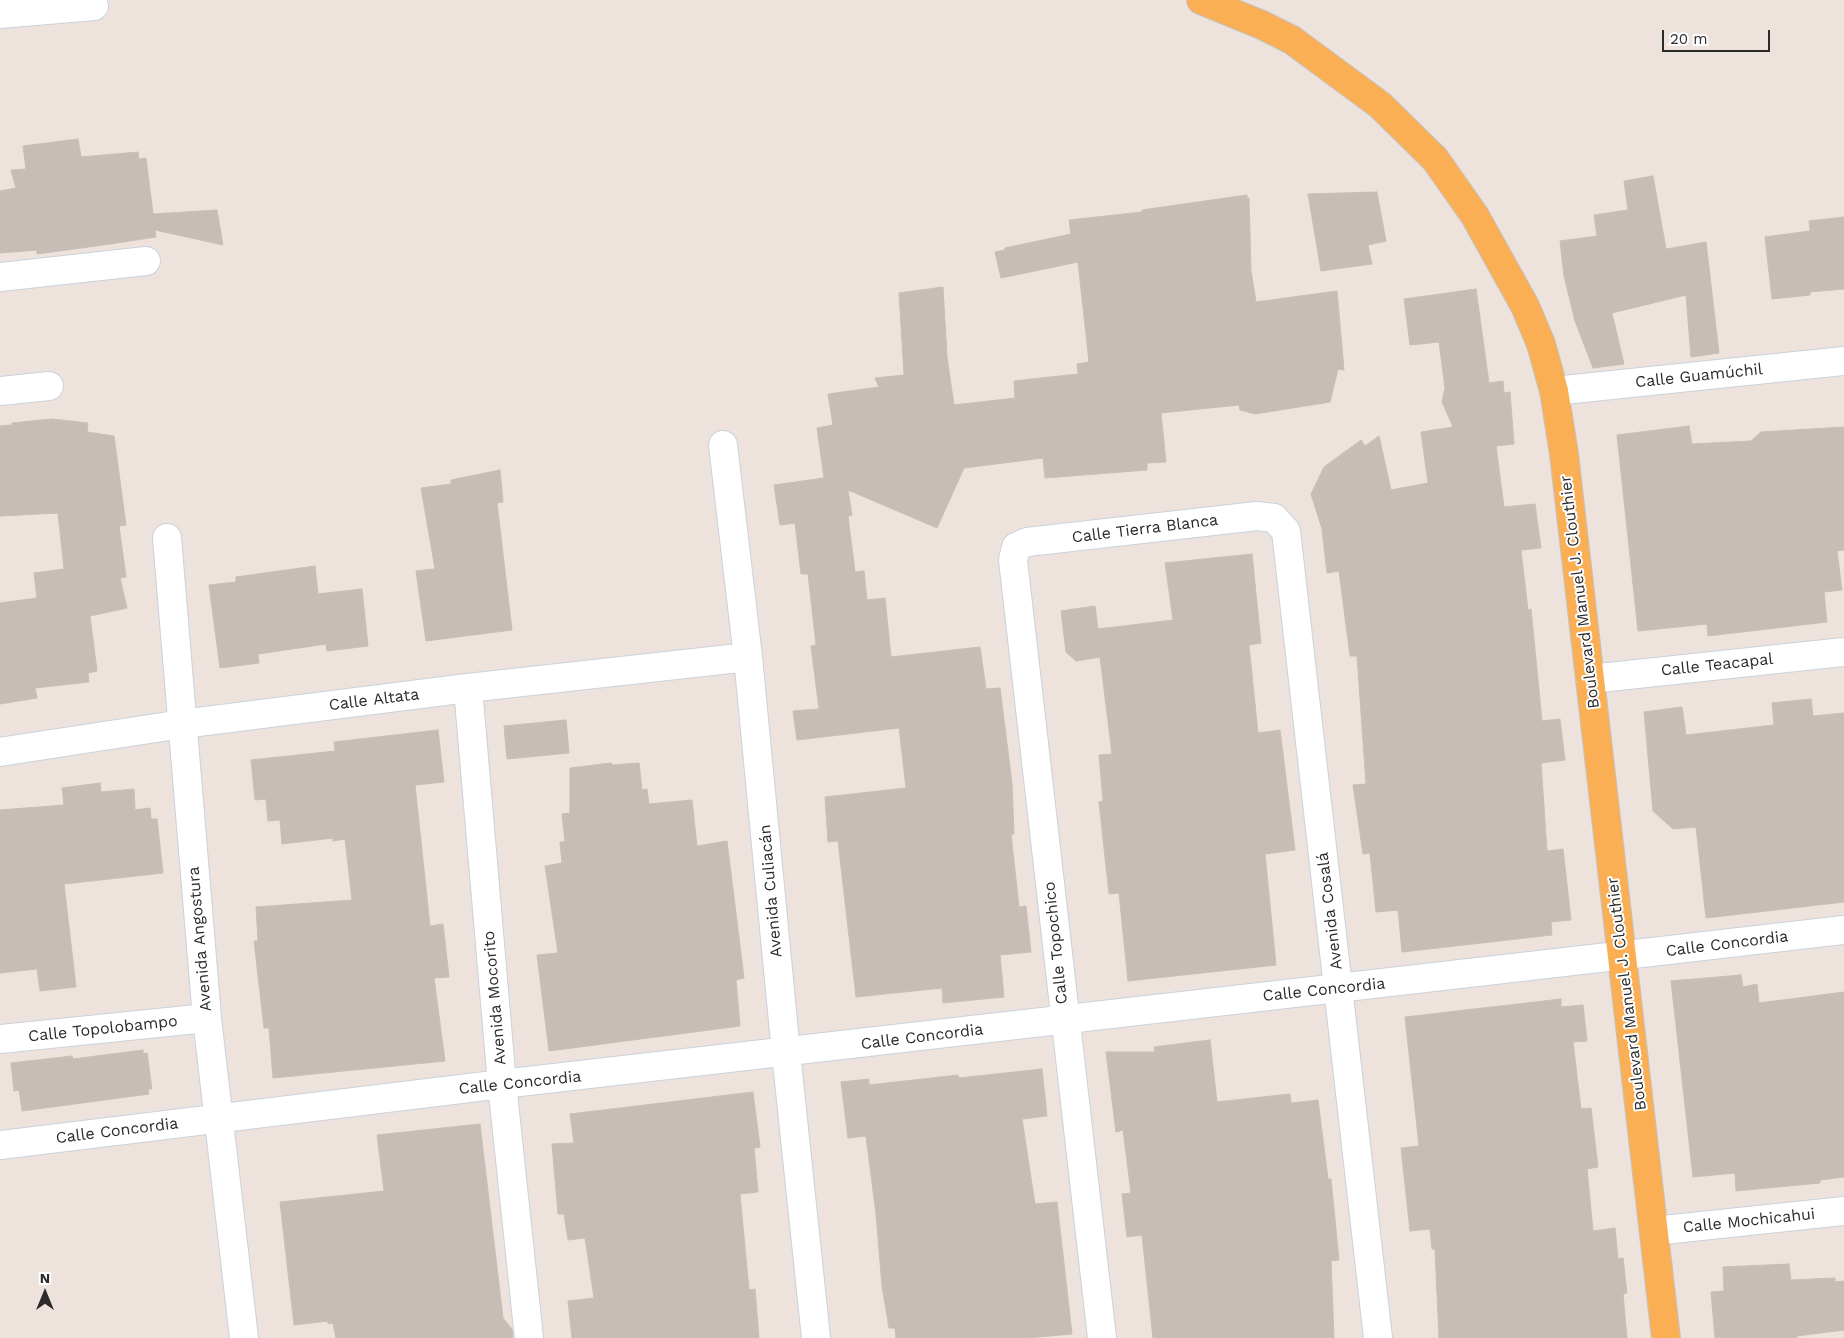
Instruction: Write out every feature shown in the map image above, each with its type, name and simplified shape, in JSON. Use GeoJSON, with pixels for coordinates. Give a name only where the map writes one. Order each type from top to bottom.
{"type":"FeatureCollection","features":[{"type":"Feature","properties":{"kind":"main road","name":"Boulevard Manuel J. Clouthier"},"geometry":{"type":"LineString","coordinates":[[1201,0],[1262,25],[1292,40],[1380,105],[1435,159],[1475,216],[1525,306],[1540,344],[1554,391],[1572,512],[1666,1338]]}},
{"type":"Feature","properties":{"kind":"street"},"geometry":{"type":"LineString","coordinates":[[0,14],[94,6]]}},
{"type":"Feature","properties":{"kind":"street"},"geometry":{"type":"LineString","coordinates":[[0,277],[146,261]]}},
{"type":"Feature","properties":{"kind":"street","name":"Calle Guamúchil"},"geometry":{"type":"LineString","coordinates":[[1554,391],[1844,361]]}},
{"type":"Feature","properties":{"kind":"street"},"geometry":{"type":"LineString","coordinates":[[0,391],[49,386]]}},
{"type":"Feature","properties":{"kind":"street","name":"Avenida Culiacán"},"geometry":{"type":"LineString","coordinates":[[723,445],[748,656],[786,1054],[816,1338]]}},
{"type":"Feature","properties":{"kind":"street","name":"Calle Tierra Blanca"},"geometry":{"type":"LineString","coordinates":[[1016,547],[1028,542],[1248,517],[1274,518]]}},
{"type":"Feature","properties":{"kind":"street","name":"Avenida Cosalá"},"geometry":{"type":"LineString","coordinates":[[1274,518],[1286,531],[1340,988],[1378,1338]]}},
{"type":"Feature","properties":{"kind":"street","name":"Avenida Angostura"},"geometry":{"type":"LineString","coordinates":[[168,538],[207,1018],[244,1338]]}},
{"type":"Feature","properties":{"kind":"street","name":"Calle Topochico"},"geometry":{"type":"LineString","coordinates":[[1016,547],[1013,560],[1102,1338]]}},
{"type":"Feature","properties":{"kind":"street","name":"Calle Teacapal"},"geometry":{"type":"LineString","coordinates":[[1590,678],[1844,652]]}},
{"type":"Feature","properties":{"kind":"street","name":"Calle Altata"},"geometry":{"type":"LineString","coordinates":[[0,752],[182,724],[468,688],[748,656]]}},
{"type":"Feature","properties":{"kind":"street","name":"Avenida Mocorito"},"geometry":{"type":"LineString","coordinates":[[468,688],[502,1084],[529,1338]]}},
{"type":"Feature","properties":{"kind":"street","name":"Calle Concordia"},"geometry":{"type":"LineString","coordinates":[[0,1145],[502,1084],[786,1054],[1064,1019],[1623,957],[1844,930]]}},
{"type":"Feature","properties":{"kind":"street","name":"Calle Topolobampo"},"geometry":{"type":"LineString","coordinates":[[0,1039],[207,1018]]}},
{"type":"Feature","properties":{"kind":"street","name":"Calle Mochicahui"},"geometry":{"type":"LineString","coordinates":[[1654,1230],[1844,1210]]}},
{"type":"Feature","properties":{"kind":"building"},"geometry":{"type":"Polygon","coordinates":[[[78,139],[81,157],[138,152],[139,159],[146,158],[153,214],[217,210],[223,245],[155,230],[156,237],[103,245],[37,254],[37,250],[0,253],[0,191],[16,188],[11,170],[26,169],[23,146],[78,139]]]}},
{"type":"Feature","properties":{"kind":"building"},"geometry":{"type":"Polygon","coordinates":[[[1653,176],[1666,249],[1706,242],[1719,353],[1691,357],[1686,295],[1612,313],[1624,364],[1593,368],[1575,321],[1564,276],[1560,241],[1597,236],[1594,215],[1628,210],[1624,181],[1653,176]]]}},
{"type":"Feature","properties":{"kind":"building"},"geometry":{"type":"Polygon","coordinates":[[[1377,192],[1386,241],[1368,245],[1372,264],[1321,271],[1308,194],[1377,192]]]}},
{"type":"Feature","properties":{"kind":"building"},"geometry":{"type":"Polygon","coordinates":[[[1247,195],[1247,199],[1249,198],[1251,271],[1256,302],[1337,291],[1344,370],[1338,369],[1330,402],[1255,414],[1240,410],[1239,405],[1161,413],[1166,462],[1147,463],[1147,470],[1045,478],[1043,458],[964,468],[937,528],[848,490],[852,515],[848,516],[855,572],[864,571],[867,600],[885,598],[891,657],[980,647],[986,689],[1000,688],[1012,783],[1014,834],[1011,834],[1019,907],[1026,906],[1031,952],[1000,955],[1004,997],[943,1003],[942,988],[856,997],[838,841],[828,842],[825,797],[906,788],[899,728],[797,740],[793,711],[819,709],[811,646],[816,645],[808,574],[801,574],[795,523],[780,525],[774,485],[824,478],[817,428],[833,425],[828,394],[879,387],[875,378],[904,375],[899,293],[943,287],[947,357],[954,405],[1015,398],[1014,381],[1078,374],[1077,364],[1089,362],[1078,262],[1001,278],[995,252],[1005,250],[1005,248],[1071,234],[1069,220],[1142,212],[1142,210],[1247,195]]]}},
{"type":"Feature","properties":{"kind":"building"},"geometry":{"type":"Polygon","coordinates":[[[1844,217],[1844,289],[1810,292],[1810,295],[1772,299],[1765,237],[1810,231],[1809,221],[1844,217]]]}},
{"type":"Feature","properties":{"kind":"building"},"geometry":{"type":"Polygon","coordinates":[[[1476,289],[1489,383],[1503,381],[1504,393],[1510,392],[1514,444],[1496,446],[1504,507],[1535,504],[1541,548],[1521,550],[1528,610],[1531,609],[1542,721],[1560,719],[1565,760],[1541,763],[1547,851],[1563,849],[1571,920],[1551,922],[1552,935],[1402,952],[1398,910],[1376,912],[1370,853],[1363,854],[1353,785],[1366,784],[1357,656],[1350,656],[1339,571],[1327,573],[1322,529],[1311,494],[1324,467],[1361,440],[1365,446],[1379,436],[1391,490],[1428,483],[1421,432],[1453,427],[1442,402],[1445,388],[1439,342],[1410,345],[1404,299],[1476,289]]]}},
{"type":"Feature","properties":{"kind":"building"},"geometry":{"type":"Polygon","coordinates":[[[52,419],[88,423],[87,432],[114,436],[126,525],[119,526],[126,577],[120,578],[127,608],[90,616],[97,671],[88,673],[89,682],[35,688],[37,698],[0,704],[0,603],[37,598],[34,573],[64,569],[58,513],[0,516],[0,426],[52,419]]]}},
{"type":"Feature","properties":{"kind":"building"},"geometry":{"type":"Polygon","coordinates":[[[1689,426],[1692,444],[1751,441],[1761,432],[1844,427],[1844,550],[1837,551],[1842,590],[1824,592],[1827,622],[1708,636],[1707,624],[1638,631],[1617,435],[1689,426]]]}},
{"type":"Feature","properties":{"kind":"building"},"geometry":{"type":"Polygon","coordinates":[[[500,470],[503,502],[497,503],[512,630],[426,641],[416,571],[435,569],[421,488],[451,484],[451,480],[500,470]]]}},
{"type":"Feature","properties":{"kind":"building"},"geometry":{"type":"Polygon","coordinates":[[[1252,554],[1261,643],[1249,645],[1258,733],[1280,730],[1295,850],[1265,854],[1276,965],[1128,981],[1119,893],[1109,894],[1099,802],[1103,801],[1099,755],[1112,754],[1100,657],[1076,661],[1066,652],[1061,611],[1095,606],[1098,629],[1173,620],[1165,563],[1252,554]]]}},
{"type":"Feature","properties":{"kind":"building"},"geometry":{"type":"Polygon","coordinates":[[[315,566],[318,594],[362,589],[368,646],[327,651],[326,644],[258,654],[259,663],[220,668],[209,585],[236,582],[236,577],[315,566]]]}},
{"type":"Feature","properties":{"kind":"building"},"geometry":{"type":"Polygon","coordinates":[[[1811,699],[1813,716],[1844,713],[1844,902],[1706,918],[1696,827],[1673,829],[1653,811],[1644,712],[1682,707],[1686,735],[1774,725],[1772,703],[1811,699]]]}},
{"type":"Feature","properties":{"kind":"building"},"geometry":{"type":"Polygon","coordinates":[[[566,720],[569,753],[507,759],[504,726],[566,720]]]}},
{"type":"Feature","properties":{"kind":"building"},"geometry":{"type":"Polygon","coordinates":[[[438,730],[444,782],[415,785],[430,926],[443,924],[449,977],[434,978],[445,1061],[273,1078],[269,1028],[264,1028],[254,941],[258,941],[256,907],[352,900],[345,839],[333,841],[333,838],[282,844],[280,820],[268,821],[266,799],[255,800],[251,760],[335,751],[334,742],[438,730]]]}},
{"type":"Feature","properties":{"kind":"building"},"geometry":{"type":"Polygon","coordinates":[[[611,763],[612,765],[639,763],[642,790],[647,789],[649,804],[692,800],[697,846],[727,841],[744,978],[736,980],[740,1026],[549,1051],[537,955],[558,953],[545,866],[562,863],[560,842],[565,842],[562,814],[570,813],[570,768],[611,763]]]}},
{"type":"Feature","properties":{"kind":"building"},"geometry":{"type":"Polygon","coordinates":[[[100,783],[101,792],[134,789],[135,810],[150,808],[151,819],[157,819],[163,873],[64,884],[76,987],[40,991],[37,969],[0,973],[0,810],[64,805],[62,788],[100,783]]]}},
{"type":"Feature","properties":{"kind":"building"},"geometry":{"type":"Polygon","coordinates":[[[1741,975],[1743,987],[1757,984],[1759,1003],[1844,992],[1844,1177],[1820,1180],[1820,1183],[1736,1191],[1735,1173],[1693,1177],[1671,981],[1741,975]]]}},
{"type":"Feature","properties":{"kind":"building"},"geometry":{"type":"Polygon","coordinates":[[[1561,999],[1561,1007],[1583,1005],[1587,1041],[1573,1042],[1581,1109],[1591,1108],[1598,1167],[1587,1169],[1593,1231],[1615,1228],[1618,1259],[1623,1258],[1627,1293],[1623,1294],[1627,1338],[1439,1338],[1435,1249],[1432,1249],[1430,1229],[1410,1231],[1401,1148],[1419,1146],[1405,1017],[1561,999]]]}},
{"type":"Feature","properties":{"kind":"building"},"geometry":{"type":"Polygon","coordinates":[[[1210,1040],[1217,1102],[1290,1094],[1291,1103],[1318,1100],[1328,1179],[1331,1179],[1339,1260],[1331,1261],[1334,1338],[1153,1338],[1142,1235],[1127,1237],[1122,1194],[1131,1193],[1123,1130],[1116,1132],[1106,1052],[1155,1052],[1154,1047],[1210,1040]]]}},
{"type":"Feature","properties":{"kind":"building"},"geometry":{"type":"Polygon","coordinates":[[[143,1050],[143,1054],[147,1053],[152,1089],[148,1089],[149,1094],[22,1111],[19,1090],[14,1091],[11,1063],[72,1056],[73,1059],[143,1050]]]}},
{"type":"Feature","properties":{"kind":"building"},"geometry":{"type":"Polygon","coordinates":[[[1042,1069],[1047,1116],[1022,1119],[1035,1204],[1057,1202],[1072,1334],[1027,1338],[896,1338],[895,1328],[889,1328],[882,1286],[876,1214],[866,1136],[848,1138],[841,1082],[869,1079],[869,1085],[958,1075],[959,1078],[1042,1069]]]}},
{"type":"Feature","properties":{"kind":"building"},"geometry":{"type":"Polygon","coordinates":[[[753,1092],[760,1147],[754,1148],[758,1192],[740,1194],[749,1290],[755,1289],[759,1338],[572,1338],[568,1301],[594,1298],[585,1238],[568,1240],[564,1214],[558,1214],[552,1144],[574,1143],[570,1114],[753,1092]]]}},
{"type":"Feature","properties":{"kind":"building"},"geometry":{"type":"Polygon","coordinates":[[[480,1124],[503,1318],[512,1329],[513,1338],[336,1338],[333,1323],[328,1324],[328,1321],[294,1325],[280,1202],[384,1191],[377,1135],[480,1124]]]}},
{"type":"Feature","properties":{"kind":"building"},"geometry":{"type":"Polygon","coordinates":[[[1789,1264],[1791,1280],[1835,1278],[1835,1282],[1844,1281],[1844,1330],[1797,1336],[1797,1338],[1715,1338],[1711,1292],[1724,1291],[1723,1267],[1789,1264]]]}}]}
